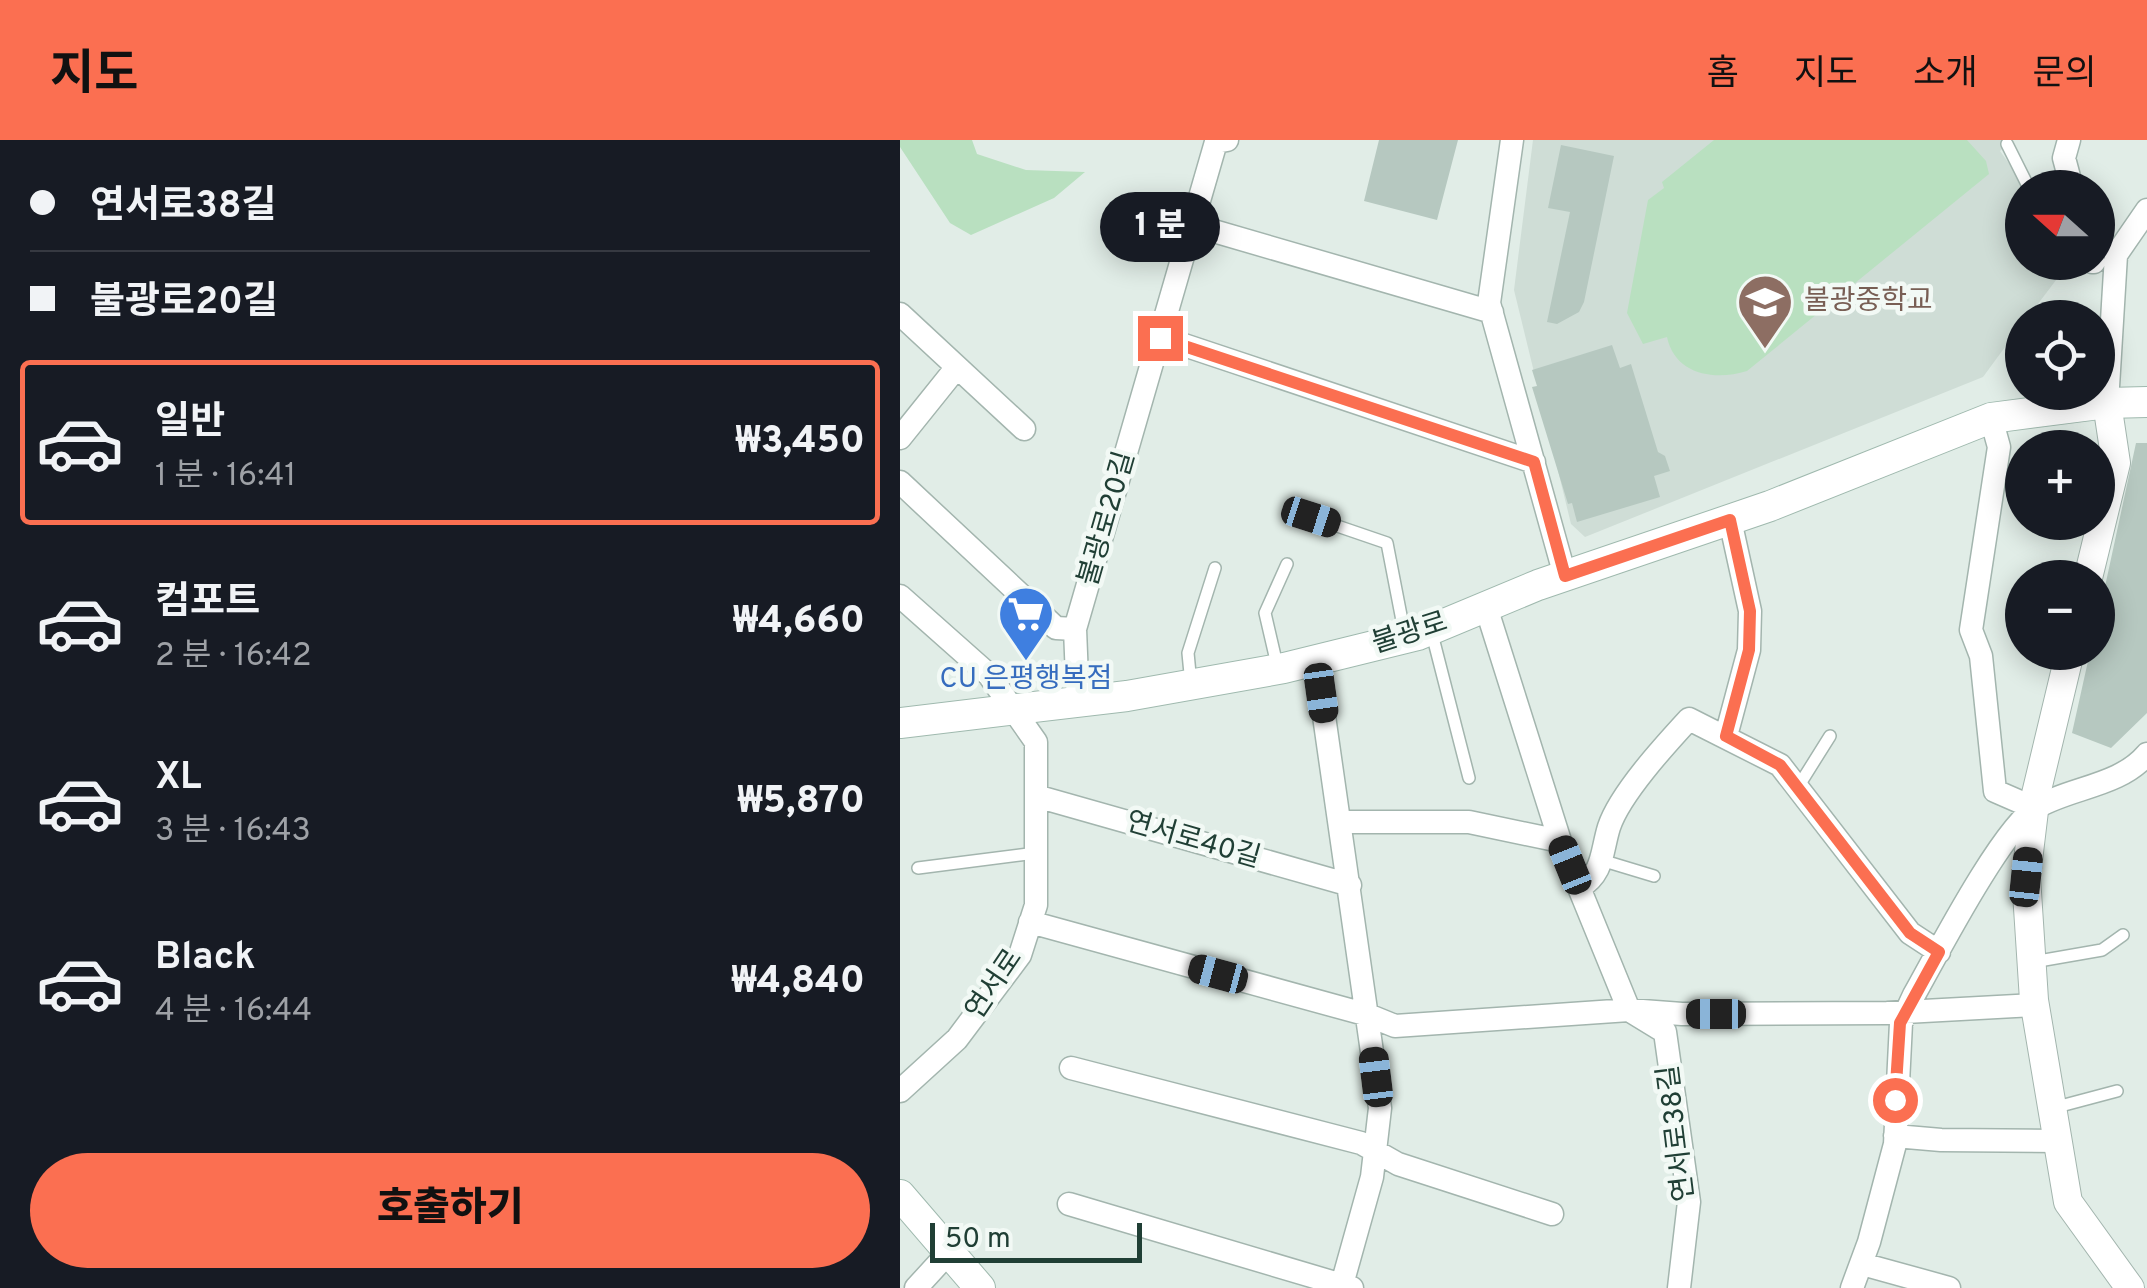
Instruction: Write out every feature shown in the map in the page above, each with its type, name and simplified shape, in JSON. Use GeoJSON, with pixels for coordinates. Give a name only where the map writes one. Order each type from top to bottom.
{"type":"FeatureCollection","features":[{"type":"Feature","properties":{"kind":"main road","name":"불광로"},"geometry":{"type":"LineString","coordinates":[[2115,403],[2147,402]]}},
{"type":"Feature","properties":{"kind":"main road","name":"불광로"},"geometry":{"type":"LineString","coordinates":[[900,723],[1078,703],[1191,685],[1278,669],[1418,634],[1565,576],[1730,520],[1990,418],[2053,410]]}},
{"type":"Feature","properties":{"kind":"main road"},"geometry":{"type":"LineString","coordinates":[[900,1196],[980,1288]]}},
{"type":"Feature","properties":{"kind":"street","name":"불광로20길"},"geometry":{"type":"LineString","coordinates":[[1078,703],[1076,629],[1216,142],[1227,140]]}},
{"type":"Feature","properties":{"kind":"street"},"geometry":{"type":"LineString","coordinates":[[1512,140],[1489,302],[1565,576]]}},
{"type":"Feature","properties":{"kind":"street"},"geometry":{"type":"LineString","coordinates":[[2067,170],[2064,158],[2068,140]]}},
{"type":"Feature","properties":{"kind":"street"},"geometry":{"type":"LineString","coordinates":[[2115,243],[2147,210]]}},
{"type":"Feature","properties":{"kind":"street"},"geometry":{"type":"LineString","coordinates":[[1193,225],[1492,312]]}},
{"type":"Feature","properties":{"kind":"street"},"geometry":{"type":"LineString","coordinates":[[900,314],[1024,429]]}},
{"type":"Feature","properties":{"kind":"street"},"geometry":{"type":"LineString","coordinates":[[1160,338],[1534,462]]}},
{"type":"Feature","properties":{"kind":"street"},"geometry":{"type":"LineString","coordinates":[[900,438],[957,367]]}},
{"type":"Feature","properties":{"kind":"street"},"geometry":{"type":"LineString","coordinates":[[2092,560],[2116,463],[2109,410]]}},
{"type":"Feature","properties":{"kind":"street"},"geometry":{"type":"LineString","coordinates":[[1990,418],[1999,447],[1971,630],[1982,656],[1995,792],[2034,808]]}},
{"type":"Feature","properties":{"kind":"street"},"geometry":{"type":"LineString","coordinates":[[900,482],[1056,628],[1076,629]]}},
{"type":"Feature","properties":{"kind":"street"},"geometry":{"type":"LineString","coordinates":[[1726,736],[1749,650],[1750,611],[1730,520]]}},
{"type":"Feature","properties":{"kind":"street","name":"연서로"},"geometry":{"type":"LineString","coordinates":[[900,596],[989,675],[1036,742],[1036,904],[1020,955],[957,1039],[900,1091]]}},
{"type":"Feature","properties":{"kind":"street"},"geometry":{"type":"LineString","coordinates":[[1486,607],[1560,841],[1629,1010]]}},
{"type":"Feature","properties":{"kind":"street"},"geometry":{"type":"LineString","coordinates":[[1069,1204],[1345,1287],[1372,1176],[1380,1108],[1316,660]]}},
{"type":"Feature","properties":{"kind":"street"},"geometry":{"type":"LineString","coordinates":[[2066,670],[2034,808],[2026,877],[2035,1005],[2068,1202],[2130,1288]]}},
{"type":"Feature","properties":{"kind":"street"},"geometry":{"type":"LineString","coordinates":[[1579,888],[1593,880],[1611,822],[1657,753],[1689,720],[1780,765],[1910,933],[1939,952]]}},
{"type":"Feature","properties":{"kind":"street"},"geometry":{"type":"LineString","coordinates":[[1852,1288],[1862,1264],[1895,1136],[1900,1023],[1906,1011],[2007,837],[2034,808],[2141,761]]}},
{"type":"Feature","properties":{"kind":"street","name":"연서로40길"},"geometry":{"type":"LineString","coordinates":[[1036,796],[1350,885]]}},
{"type":"Feature","properties":{"kind":"street"},"geometry":{"type":"LineString","coordinates":[[1340,822],[1469,822],[1560,841]]}},
{"type":"Feature","properties":{"kind":"street"},"geometry":{"type":"LineString","coordinates":[[1030,922],[1368,1015],[1395,1026],[1629,1010],[1682,1014],[2035,1005]]}},
{"type":"Feature","properties":{"kind":"street","name":"연서로38길"},"geometry":{"type":"LineString","coordinates":[[1629,1010],[1666,1032],[1689,1202],[1679,1288]]}},
{"type":"Feature","properties":{"kind":"street"},"geometry":{"type":"LineString","coordinates":[[1071,1068],[1361,1143],[1398,1164],[1552,1214]]}},
{"type":"Feature","properties":{"kind":"street"},"geometry":{"type":"LineString","coordinates":[[1895,1136],[2058,1141]]}},
{"type":"Feature","properties":{"kind":"street"},"geometry":{"type":"LineString","coordinates":[[916,1288],[949,1252]]}},
{"type":"Feature","properties":{"kind":"street"},"geometry":{"type":"LineString","coordinates":[[1862,1264],[1949,1288]]}},
{"type":"Feature","properties":{"kind":"lane"},"geometry":{"type":"LineString","coordinates":[[2007,144],[2020,170]]}},
{"type":"Feature","properties":{"kind":"lane"},"geometry":{"type":"LineString","coordinates":[[1311,517],[1387,542],[1469,778]]}},
{"type":"Feature","properties":{"kind":"lane"},"geometry":{"type":"LineString","coordinates":[[1278,669],[1265,613],[1288,564]]}},
{"type":"Feature","properties":{"kind":"lane"},"geometry":{"type":"LineString","coordinates":[[1191,685],[1188,654],[1215,568]]}},
{"type":"Feature","properties":{"kind":"lane"},"geometry":{"type":"LineString","coordinates":[[1798,788],[1830,736]]}},
{"type":"Feature","properties":{"kind":"lane"},"geometry":{"type":"LineString","coordinates":[[918,868],[1036,853]]}},
{"type":"Feature","properties":{"kind":"lane"},"geometry":{"type":"LineString","coordinates":[[1601,860],[1654,876]]}},
{"type":"Feature","properties":{"kind":"lane"},"geometry":{"type":"LineString","coordinates":[[2032,962],[2102,950],[2122,935]]}},
{"type":"Feature","properties":{"kind":"lane"},"geometry":{"type":"LineString","coordinates":[[2052,1108],[2117,1091]]}},
{"type":"Feature","properties":{"kind":"shaded area","name":"불광중학교"},"geometry":{"type":"Polygon","coordinates":[[[1533,140],[2012,140],[2000,151],[2014,170],[2005,170],[2005,280],[2056,280],[2041,300],[2005,300],[2005,347],[1983,377],[1585,537],[1571,524],[1514,290],[1533,140]]]}},
{"type":"Feature","properties":{"kind":"green space"},"geometry":{"type":"Polygon","coordinates":[[[900,140],[972,140],[977,154],[1026,170],[1085,172],[1054,198],[971,235],[950,223],[900,147],[900,140]]]}},
{"type":"Feature","properties":{"kind":"green space"},"geometry":{"type":"Polygon","coordinates":[[[1714,140],[1967,140],[1986,161],[1989,174],[1747,371],[1710,375],[1678,360],[1667,337],[1643,344],[1627,313],[1648,200],[1664,188],[1662,182],[1714,140]]]}},
{"type":"Feature","properties":{"kind":"building"},"geometry":{"type":"Polygon","coordinates":[[[1379,140],[1458,140],[1437,220],[1364,201],[1379,140]]]}},
{"type":"Feature","properties":{"kind":"building"},"geometry":{"type":"Polygon","coordinates":[[[1561,145],[1614,156],[1584,302],[1579,312],[1557,324],[1547,322],[1570,212],[1548,208],[1561,145]]]}},
{"type":"Feature","properties":{"kind":"building"},"geometry":{"type":"Polygon","coordinates":[[[1612,345],[1620,368],[1631,364],[1658,452],[1665,456],[1670,471],[1654,476],[1660,497],[1577,522],[1532,387],[1537,386],[1532,370],[1612,345]]]}},
{"type":"Feature","properties":{"kind":"building"},"geometry":{"type":"Polygon","coordinates":[[[2136,443],[2147,443],[2147,713],[2111,748],[2072,733],[2086,670],[2115,670],[2115,560],[2111,560],[2136,443]]]}},
{"type":"Feature","properties":{"kind":"place","name":"불광중학교"},"geometry":{"type":"Point","coordinates":[1765,351]}},
{"type":"Feature","properties":{"kind":"place","name":"CU 은평행복점"},"geometry":{"type":"Point","coordinates":[1026,663]}},
{"type":"Feature","properties":{"kind":"route"},"geometry":{"type":"LineString","coordinates":[[1160,338],[1534,462],[1565,576],[1730,520],[1750,611],[1749,650],[1726,736],[1780,765],[1910,933],[1939,952],[1900,1023],[1895,1100]]}}]}
